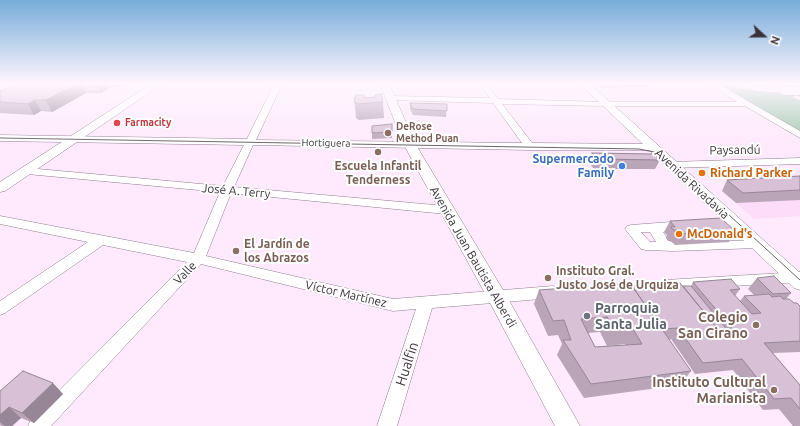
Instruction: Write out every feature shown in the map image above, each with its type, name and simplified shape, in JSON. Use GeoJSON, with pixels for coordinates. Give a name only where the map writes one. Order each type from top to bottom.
{"type":"FeatureCollection","features":[{"type":"Feature","properties":{"kind":"main road"},"geometry":{"type":"LineString","coordinates":[[0,188],[128,104]]}},
{"type":"Feature","properties":{"kind":"main road","name":"Avenida Juan Bautista Alberdi"},"geometry":{"type":"LineString","coordinates":[[392,104],[410,145],[568,426]]}},
{"type":"Feature","properties":{"kind":"main road","name":"Avenida Rivadavia"},"geometry":{"type":"LineString","coordinates":[[605,104],[670,165],[725,222],[757,244],[798,279]]}},
{"type":"Feature","properties":{"kind":"street","name":"Valle"},"geometry":{"type":"LineString","coordinates":[[38,426],[198,259],[227,190],[269,104]]}},
{"type":"Feature","properties":{"kind":"street"},"geometry":{"type":"LineString","coordinates":[[497,104],[530,146]]}},
{"type":"Feature","properties":{"kind":"street"},"geometry":{"type":"LineString","coordinates":[[601,104],[744,104],[800,135]]}},
{"type":"Feature","properties":{"kind":"street","name":"Hortiguera"},"geometry":{"type":"LineString","coordinates":[[0,138],[77,138],[410,145],[651,147]]}},
{"type":"Feature","properties":{"kind":"street","name":"Paysandú"},"geometry":{"type":"LineString","coordinates":[[670,165],[800,161]]}},
{"type":"Feature","properties":{"kind":"street","name":"José A. Terry"},"geometry":{"type":"LineString","coordinates":[[27,170],[446,210]]}},
{"type":"Feature","properties":{"kind":"street","name":"Víctor Martínez"},"geometry":{"type":"LineString","coordinates":[[0,220],[198,259],[392,305],[566,291]]}},
{"type":"Feature","properties":{"kind":"street"},"geometry":{"type":"LineString","coordinates":[[694,224],[631,229],[646,246],[673,247],[757,244]]}},
{"type":"Feature","properties":{"kind":"street"},"geometry":{"type":"LineString","coordinates":[[673,247],[664,244],[656,229],[675,228],[679,225]]}},
{"type":"Feature","properties":{"kind":"street"},"geometry":{"type":"LineString","coordinates":[[0,309],[100,240]]}},
{"type":"Feature","properties":{"kind":"street"},"geometry":{"type":"LineString","coordinates":[[652,286],[798,279]]}},
{"type":"Feature","properties":{"kind":"street","name":"Hualfin"},"geometry":{"type":"LineString","coordinates":[[387,426],[426,303]]}},
{"type":"Feature","properties":{"kind":"shaded area"},"geometry":{"type":"Polygon","coordinates":[[[800,186],[800,216],[754,219],[722,191],[800,186]]]}},
{"type":"Feature","properties":{"kind":"green space"},"geometry":{"type":"Polygon","coordinates":[[[753,104],[800,104],[800,132],[753,104]]]}},
{"type":"Feature","properties":{"kind":"building"},"geometry":{"type":"Polygon","coordinates":[[[410,104],[447,104],[447,111],[413,109],[410,104]]]}},
{"type":"Feature","properties":{"kind":"building"},"geometry":{"type":"Polygon","coordinates":[[[392,124],[392,132],[372,133],[372,126],[392,124]]]}},
{"type":"Feature","properties":{"kind":"building"},"geometry":{"type":"Polygon","coordinates":[[[592,153],[654,154],[660,160],[597,159],[592,153]]]}},
{"type":"Feature","properties":{"kind":"building"},"geometry":{"type":"Polygon","coordinates":[[[800,176],[800,190],[743,193],[727,180],[800,176]]]}},
{"type":"Feature","properties":{"kind":"building"},"geometry":{"type":"Polygon","coordinates":[[[721,218],[735,231],[681,234],[677,230],[673,230],[671,227],[675,227],[670,221],[721,218]]]}},
{"type":"Feature","properties":{"kind":"building"},"geometry":{"type":"Polygon","coordinates":[[[774,276],[791,293],[773,294],[757,278],[774,276]]]}},
{"type":"Feature","properties":{"kind":"building"},"geometry":{"type":"Polygon","coordinates":[[[731,279],[740,289],[730,290],[752,314],[761,313],[744,296],[769,294],[772,297],[780,296],[783,299],[789,299],[800,306],[800,341],[764,343],[800,385],[800,409],[791,398],[774,399],[742,359],[703,363],[678,328],[662,329],[632,286],[680,283],[721,333],[735,332],[693,282],[731,279]]]}},
{"type":"Feature","properties":{"kind":"building"},"geometry":{"type":"Polygon","coordinates":[[[630,283],[691,371],[591,384],[563,340],[571,340],[564,320],[553,321],[539,290],[630,283]],[[607,317],[581,319],[595,347],[642,344],[633,329],[615,331],[607,317]]]}},
{"type":"Feature","properties":{"kind":"building"},"geometry":{"type":"Polygon","coordinates":[[[683,286],[691,286],[729,332],[721,333],[683,286]]]}},
{"type":"Feature","properties":{"kind":"building"},"geometry":{"type":"Polygon","coordinates":[[[23,371],[53,383],[22,413],[9,407],[0,415],[0,391],[23,371]]]}},
{"type":"Feature","properties":{"kind":"tram line"},"geometry":{"type":"LineString","coordinates":[[0,138],[639,149],[654,152],[669,160],[800,280]]}},
{"type":"Feature","properties":{"kind":"place","name":"Farmacity"},"geometry":{"type":"Point","coordinates":[117,123]}},
{"type":"Feature","properties":{"kind":"place","name":"DeRose Method Puan"},"geometry":{"type":"Point","coordinates":[388,133]}},
{"type":"Feature","properties":{"kind":"place","name":"Escuela Infantil Tenderness"},"geometry":{"type":"Point","coordinates":[378,152]}},
{"type":"Feature","properties":{"kind":"place","name":"Supermercado Family"},"geometry":{"type":"Point","coordinates":[622,166]}},
{"type":"Feature","properties":{"kind":"place","name":"Richard Parker"},"geometry":{"type":"Point","coordinates":[702,173]}},
{"type":"Feature","properties":{"kind":"place","name":"McDonald's"},"geometry":{"type":"Point","coordinates":[679,234]}},
{"type":"Feature","properties":{"kind":"place","name":"El Jardín de los Abrazos"},"geometry":{"type":"Point","coordinates":[236,251]}},
{"type":"Feature","properties":{"kind":"place","name":"Instituto Gral. Justo José de Urquiza"},"geometry":{"type":"Point","coordinates":[548,278]}},
{"type":"Feature","properties":{"kind":"place","name":"Parroquia Santa Julia"},"geometry":{"type":"Point","coordinates":[587,316]}},
{"type":"Feature","properties":{"kind":"place","name":"Colegio San Cirano"},"geometry":{"type":"Point","coordinates":[756,325]}},
{"type":"Feature","properties":{"kind":"place","name":"Instituto Cultural Marianista"},"geometry":{"type":"Point","coordinates":[774,390]}}]}
